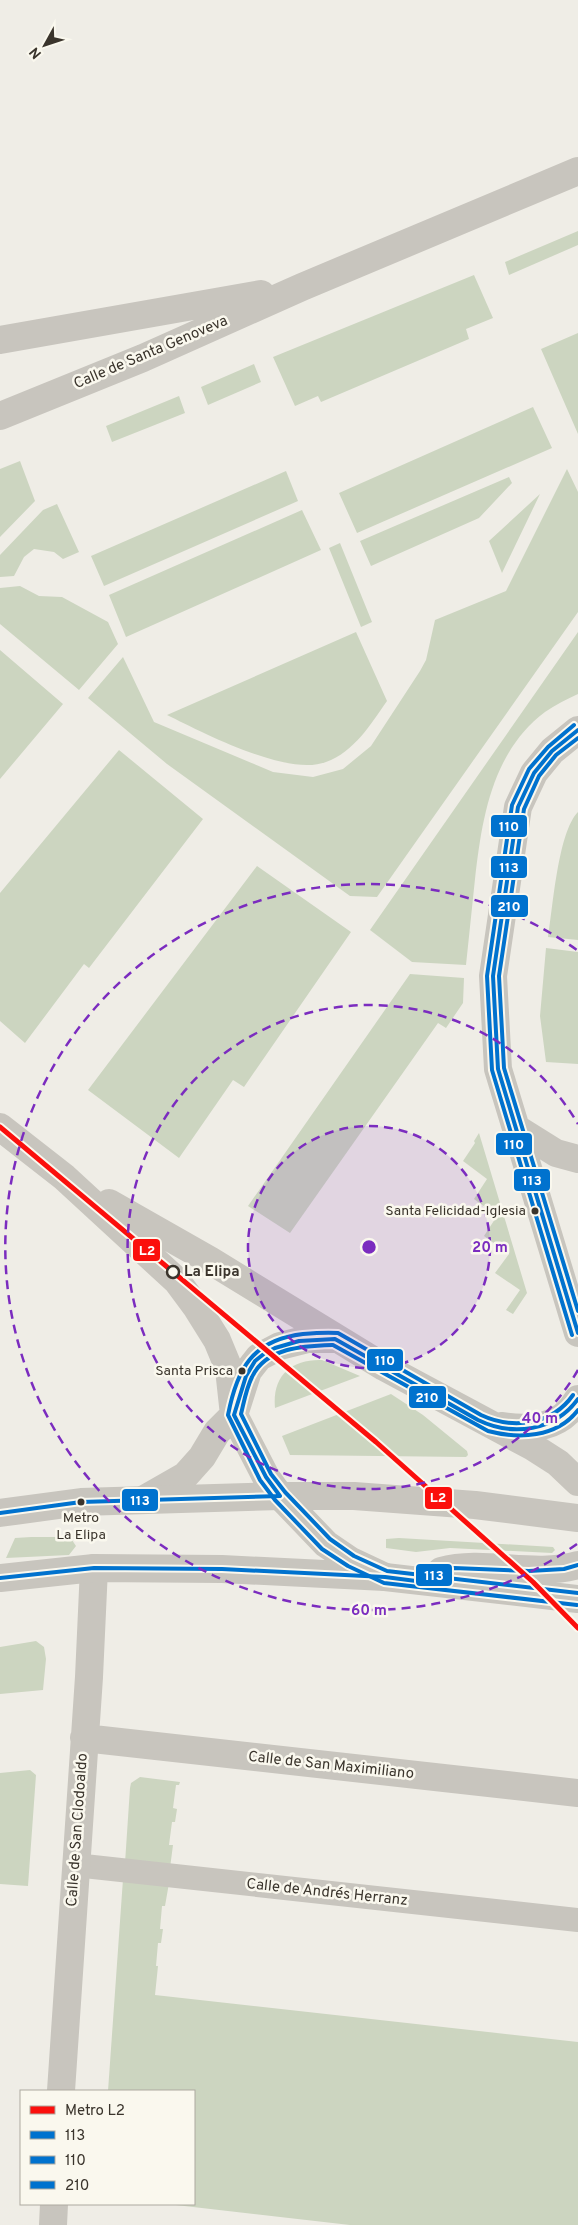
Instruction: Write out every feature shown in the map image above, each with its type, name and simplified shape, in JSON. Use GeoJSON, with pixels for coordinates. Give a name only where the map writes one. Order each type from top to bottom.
{"type":"FeatureCollection","features":[{"type":"Feature","properties":{"kind":"street","name":"Calle de Santa Genoveva"},"geometry":{"type":"LineString","coordinates":[[0,416],[142,358],[302,286],[578,171]]}},
{"type":"Feature","properties":{"kind":"street","name":"Calle de Santa Genoveva"},"geometry":{"type":"LineString","coordinates":[[0,340],[302,286]]}},
{"type":"Feature","properties":{"kind":"street"},"geometry":{"type":"LineString","coordinates":[[578,730],[552,751],[534,773],[518,807],[492,976],[498,1069],[578,1333]]}},
{"type":"Feature","properties":{"kind":"street"},"geometry":{"type":"LineString","coordinates":[[0,1127],[64,1178],[177,1281],[217,1340],[230,1369],[234,1415],[266,1477],[280,1496],[326,1544],[352,1561],[385,1577]]}},
{"type":"Feature","properties":{"kind":"street"},"geometry":{"type":"LineString","coordinates":[[516,1128],[556,1153],[578,1159]]}},
{"type":"Feature","properties":{"kind":"street"},"geometry":{"type":"LineString","coordinates":[[64,1178],[211,1261],[335,1339],[489,1425],[533,1447],[558,1463],[578,1482]]}},
{"type":"Feature","properties":{"kind":"street"},"geometry":{"type":"LineString","coordinates":[[143,1500],[185,1476],[202,1457],[217,1432],[234,1415],[248,1371],[259,1358],[280,1346],[308,1339],[335,1339]]}},
{"type":"Feature","properties":{"kind":"street"},"geometry":{"type":"LineString","coordinates":[[489,1425],[524,1430],[544,1426],[559,1421],[574,1407],[578,1399]]}},
{"type":"Feature","properties":{"kind":"street"},"geometry":{"type":"LineString","coordinates":[[0,1513],[81,1502],[280,1496],[354,1496],[475,1505],[578,1518]]}},
{"type":"Feature","properties":{"kind":"street"},"geometry":{"type":"LineString","coordinates":[[416,1581],[454,1568],[528,1571],[564,1569],[578,1565]]}},
{"type":"Feature","properties":{"kind":"street"},"geometry":{"type":"LineString","coordinates":[[0,1578],[94,1568],[222,1568],[385,1577],[578,1599]]}},
{"type":"Feature","properties":{"kind":"street","name":"Calle de San Clodoaldo"},"geometry":{"type":"LineString","coordinates":[[61,2090],[94,1568]]}},
{"type":"Feature","properties":{"kind":"street","name":"Calle de San Maximiliano"},"geometry":{"type":"LineString","coordinates":[[84,1738],[578,1793]]}},
{"type":"Feature","properties":{"kind":"street","name":"Calle de Andrés Herranz"},"geometry":{"type":"LineString","coordinates":[[76,1865],[578,1920]]}},
{"type":"Feature","properties":{"kind":"street"},"geometry":{"type":"LineString","coordinates":[[52,2225],[54,2205]]}},
{"type":"Feature","properties":{"kind":"green space"},"geometry":{"type":"Polygon","coordinates":[[[578,231],[578,245],[509,275],[505,262],[578,231]]]}},
{"type":"Feature","properties":{"kind":"green space"},"geometry":{"type":"Polygon","coordinates":[[[474,275],[493,318],[466,329],[469,339],[321,402],[318,396],[295,406],[273,357],[474,275]]]}},
{"type":"Feature","properties":{"kind":"green space"},"geometry":{"type":"Polygon","coordinates":[[[578,333],[578,434],[541,349],[578,333]]]}},
{"type":"Feature","properties":{"kind":"green space"},"geometry":{"type":"Polygon","coordinates":[[[254,364],[261,382],[208,405],[201,387],[254,364]]]}},
{"type":"Feature","properties":{"kind":"green space"},"geometry":{"type":"Polygon","coordinates":[[[179,396],[185,413],[112,442],[106,426],[179,396]]]}},
{"type":"Feature","properties":{"kind":"green space"},"geometry":{"type":"Polygon","coordinates":[[[533,407],[552,448],[357,533],[339,493],[533,407]]]}},
{"type":"Feature","properties":{"kind":"green space"},"geometry":{"type":"Polygon","coordinates":[[[20,461],[35,501],[0,537],[0,469],[20,461]]]}},
{"type":"Feature","properties":{"kind":"green space"},"geometry":{"type":"Polygon","coordinates":[[[567,469],[578,492],[578,612],[377,897],[350,896],[167,764],[88,698],[123,657],[154,722],[273,772],[313,777],[343,769],[371,746],[420,671],[426,660],[435,620],[506,591],[567,469]]]}},
{"type":"Feature","properties":{"kind":"green space"},"geometry":{"type":"Polygon","coordinates":[[[286,471],[298,501],[104,586],[91,556],[286,471]]]}},
{"type":"Feature","properties":{"kind":"green space"},"geometry":{"type":"Polygon","coordinates":[[[509,477],[512,483],[479,518],[371,566],[360,541],[509,477]]]}},
{"type":"Feature","properties":{"kind":"green space"},"geometry":{"type":"Polygon","coordinates":[[[540,494],[502,573],[489,541],[540,494]]]}},
{"type":"Feature","properties":{"kind":"green space"},"geometry":{"type":"Polygon","coordinates":[[[57,504],[79,552],[63,559],[54,552],[34,549],[24,557],[14,576],[0,577],[0,555],[43,510],[57,504]]]}},
{"type":"Feature","properties":{"kind":"green space"},"geometry":{"type":"Polygon","coordinates":[[[302,510],[321,550],[126,637],[109,595],[302,510]]]}},
{"type":"Feature","properties":{"kind":"green space"},"geometry":{"type":"Polygon","coordinates":[[[340,543],[372,622],[361,627],[329,548],[340,543]]]}},
{"type":"Feature","properties":{"kind":"green space"},"geometry":{"type":"Polygon","coordinates":[[[20,586],[39,596],[62,597],[108,622],[118,644],[79,690],[0,624],[0,588],[20,586]]]}},
{"type":"Feature","properties":{"kind":"green space"},"geometry":{"type":"Polygon","coordinates":[[[356,632],[387,701],[368,728],[353,744],[326,762],[309,765],[290,764],[268,758],[223,742],[167,715],[356,632]]]}},
{"type":"Feature","properties":{"kind":"green space"},"geometry":{"type":"Polygon","coordinates":[[[578,632],[578,694],[549,709],[527,728],[501,766],[493,788],[481,833],[466,965],[412,962],[370,930],[578,632]]]}},
{"type":"Feature","properties":{"kind":"green space"},"geometry":{"type":"Polygon","coordinates":[[[0,650],[63,704],[0,779],[0,650]]]}},
{"type":"Feature","properties":{"kind":"green space"},"geometry":{"type":"Polygon","coordinates":[[[119,750],[203,819],[89,968],[84,964],[25,1043],[0,1021],[0,893],[119,750]]]}},
{"type":"Feature","properties":{"kind":"green space"},"geometry":{"type":"Polygon","coordinates":[[[578,812],[578,940],[548,937],[561,852],[571,822],[578,812]]]}},
{"type":"Feature","properties":{"kind":"green space"},"geometry":{"type":"Polygon","coordinates":[[[257,866],[351,932],[244,1087],[233,1080],[179,1158],[88,1090],[257,866]]]}},
{"type":"Feature","properties":{"kind":"green space"},"geometry":{"type":"Polygon","coordinates":[[[546,948],[578,952],[578,1064],[546,1062],[540,1016],[546,948]]]}},
{"type":"Feature","properties":{"kind":"green space"},"geometry":{"type":"Polygon","coordinates":[[[410,974],[464,978],[463,1003],[446,1028],[438,1023],[290,1233],[248,1206],[410,974]]]}},
{"type":"Feature","properties":{"kind":"green space"},"geometry":{"type":"Polygon","coordinates":[[[479,1133],[527,1293],[513,1314],[506,1310],[520,1290],[495,1273],[509,1254],[484,1236],[497,1216],[474,1199],[487,1179],[463,1161],[479,1133]]]}},
{"type":"Feature","properties":{"kind":"green space"},"geometry":{"type":"Polygon","coordinates":[[[311,1360],[322,1360],[360,1376],[275,1408],[275,1397],[280,1378],[293,1366],[311,1360]]]}},
{"type":"Feature","properties":{"kind":"green space"},"geometry":{"type":"Polygon","coordinates":[[[391,1394],[423,1415],[467,1451],[468,1455],[466,1457],[290,1455],[282,1436],[391,1394]]]}},
{"type":"Feature","properties":{"kind":"green space"},"geometry":{"type":"Polygon","coordinates":[[[70,1537],[76,1546],[69,1555],[6,1558],[15,1538],[70,1537]]]}},
{"type":"Feature","properties":{"kind":"green space"},"geometry":{"type":"Polygon","coordinates":[[[399,1538],[553,1547],[555,1550],[552,1553],[450,1548],[416,1552],[386,1548],[386,1539],[399,1538]]]}},
{"type":"Feature","properties":{"kind":"green space"},"geometry":{"type":"Polygon","coordinates":[[[36,1641],[44,1647],[46,1659],[43,1690],[0,1694],[0,1647],[36,1641]]]}},
{"type":"Feature","properties":{"kind":"green space"},"geometry":{"type":"Polygon","coordinates":[[[30,1770],[36,1775],[28,1886],[0,1884],[0,1773],[30,1770]]]}},
{"type":"Feature","properties":{"kind":"green space"},"geometry":{"type":"Polygon","coordinates":[[[140,1777],[180,1782],[179,1785],[176,1785],[173,1808],[177,1809],[175,1822],[172,1822],[169,1845],[173,1845],[170,1868],[125,1863],[130,1788],[131,1783],[140,1777]]]}},
{"type":"Feature","properties":{"kind":"green space"},"geometry":{"type":"Polygon","coordinates":[[[123,1879],[169,1883],[165,1906],[162,1906],[160,1929],[163,1929],[161,1943],[158,1943],[155,1995],[578,2042],[578,2225],[350,2225],[176,2205],[195,2205],[195,2090],[108,2090],[123,1879]]]}},
{"type":"Feature","properties":{"kind":"metro line","name":"L2"},"geometry":{"type":"LineString","coordinates":[[0,1127],[376,1442],[533,1582],[578,1628]]}},
{"type":"Feature","properties":{"kind":"transit line","name":"110"},"geometry":{"type":"LineString","coordinates":[[572,1335],[492,1070],[487,976],[512,805],[529,769],[548,747],[574,725]]}},
{"type":"Feature","properties":{"kind":"transit line","name":"113"},"geometry":{"type":"LineString","coordinates":[[578,730],[552,751],[534,773],[518,807],[493,976],[498,1069],[578,1333]]}},
{"type":"Feature","properties":{"kind":"transit line","name":"210"},"geometry":{"type":"LineString","coordinates":[[578,738],[556,755],[539,776],[524,809],[499,976],[504,1068],[578,1311]]}},
{"type":"Feature","properties":{"kind":"transit line","name":"110"},"geometry":{"type":"LineString","coordinates":[[573,1395],[554,1413],[531,1422],[519,1423],[493,1420],[481,1415],[338,1333],[316,1333],[286,1337],[259,1350],[242,1371],[236,1384],[228,1415],[260,1480],[275,1500],[322,1549],[348,1566],[384,1583],[577,1605]]}},
{"type":"Feature","properties":{"kind":"transit line","name":"113"},"geometry":{"type":"LineString","coordinates":[[280,1496],[266,1477],[234,1415],[246,1376],[255,1361],[275,1348],[299,1341],[335,1339],[478,1420],[505,1428],[532,1428],[545,1424],[569,1410],[578,1399]]}},
{"type":"Feature","properties":{"kind":"transit line","name":"210"},"geometry":{"type":"LineString","coordinates":[[578,1410],[559,1426],[536,1434],[512,1435],[488,1431],[333,1345],[287,1350],[266,1359],[252,1377],[241,1414],[271,1474],[285,1492],[330,1539],[354,1556],[387,1571],[578,1593]]}},
{"type":"Feature","properties":{"kind":"transit line","name":"113"},"geometry":{"type":"LineString","coordinates":[[0,1513],[81,1502],[280,1496]]}},
{"type":"Feature","properties":{"kind":"transit line","name":"113"},"geometry":{"type":"LineString","coordinates":[[0,1578],[94,1568],[222,1569],[385,1577],[416,1581],[454,1568],[529,1571],[564,1569],[578,1565]]}},
{"type":"Feature","properties":{"kind":"place","name":"Santa Felicidad-Iglesia"},"geometry":{"type":"Point","coordinates":[535,1211]}},
{"type":"Feature","properties":{"kind":"place","name":"La Elipa"},"geometry":{"type":"Point","coordinates":[173,1272]}},
{"type":"Feature","properties":{"kind":"place","name":"Santa Prisca"},"geometry":{"type":"Point","coordinates":[242,1371]}},
{"type":"Feature","properties":{"kind":"place","name":"Metro La Elipa"},"geometry":{"type":"Point","coordinates":[81,1502]}}]}
